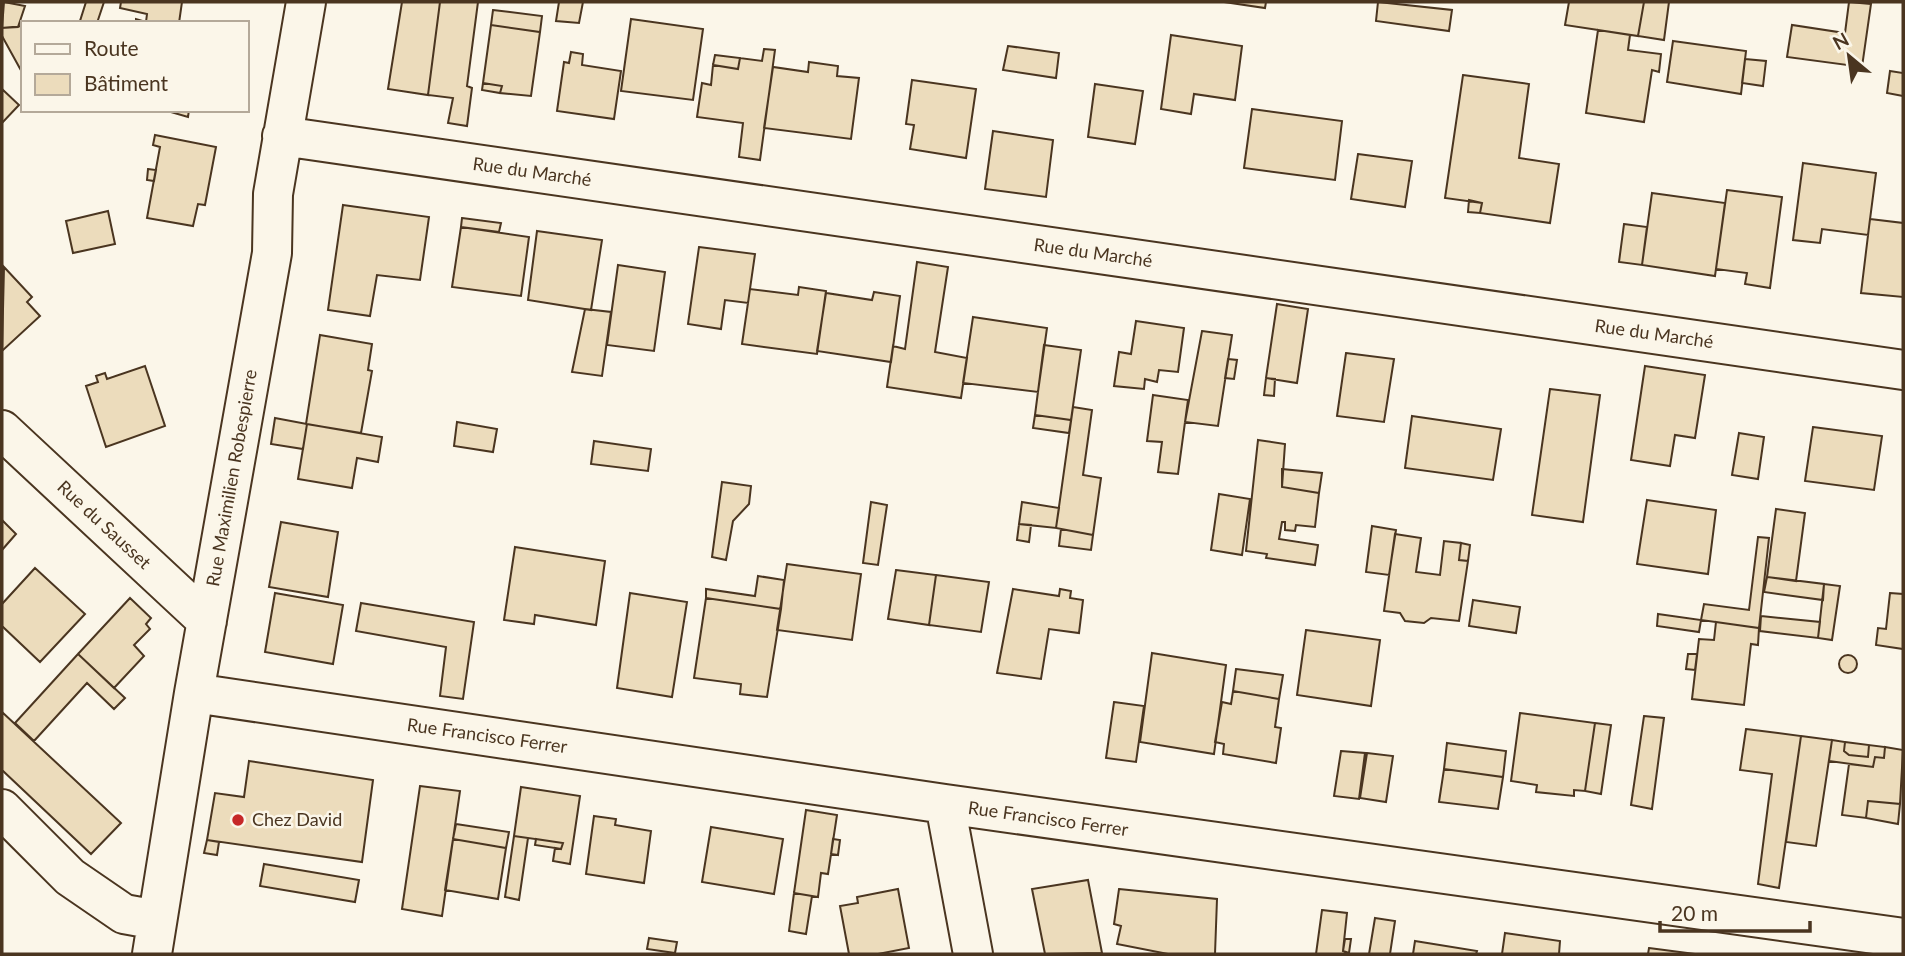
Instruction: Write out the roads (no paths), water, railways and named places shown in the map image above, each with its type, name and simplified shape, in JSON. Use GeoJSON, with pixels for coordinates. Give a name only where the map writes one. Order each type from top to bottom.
{"type":"FeatureCollection","features":[{"type":"Feature","properties":{"kind":"street","name":"Rue Maximilien Robespierre"},"geometry":{"type":"LineString","coordinates":[[155,937],[194,693],[272,253],[272,194],[306,2]]}},
{"type":"Feature","properties":{"kind":"street","name":"Rue du Marché"},"geometry":{"type":"LineString","coordinates":[[282,136],[1903,370]]}},
{"type":"Feature","properties":{"kind":"street","name":"Rue du Sausset"},"geometry":{"type":"LineString","coordinates":[[2,430],[207,621]]}},
{"type":"Feature","properties":{"kind":"street","name":"Rue Francisco Ferrer"},"geometry":{"type":"LineString","coordinates":[[194,693],[945,804],[1903,937]]}},
{"type":"Feature","properties":{"kind":"street"},"geometry":{"type":"LineString","coordinates":[[945,804],[973,954]]}},
{"type":"Feature","properties":{"kind":"street"},"geometry":{"type":"LineString","coordinates":[[2,809],[70,877],[155,937]]}},
{"type":"Feature","properties":{"kind":"place","name":"Chez David"},"geometry":{"type":"Point","coordinates":[238,820]}}]}
